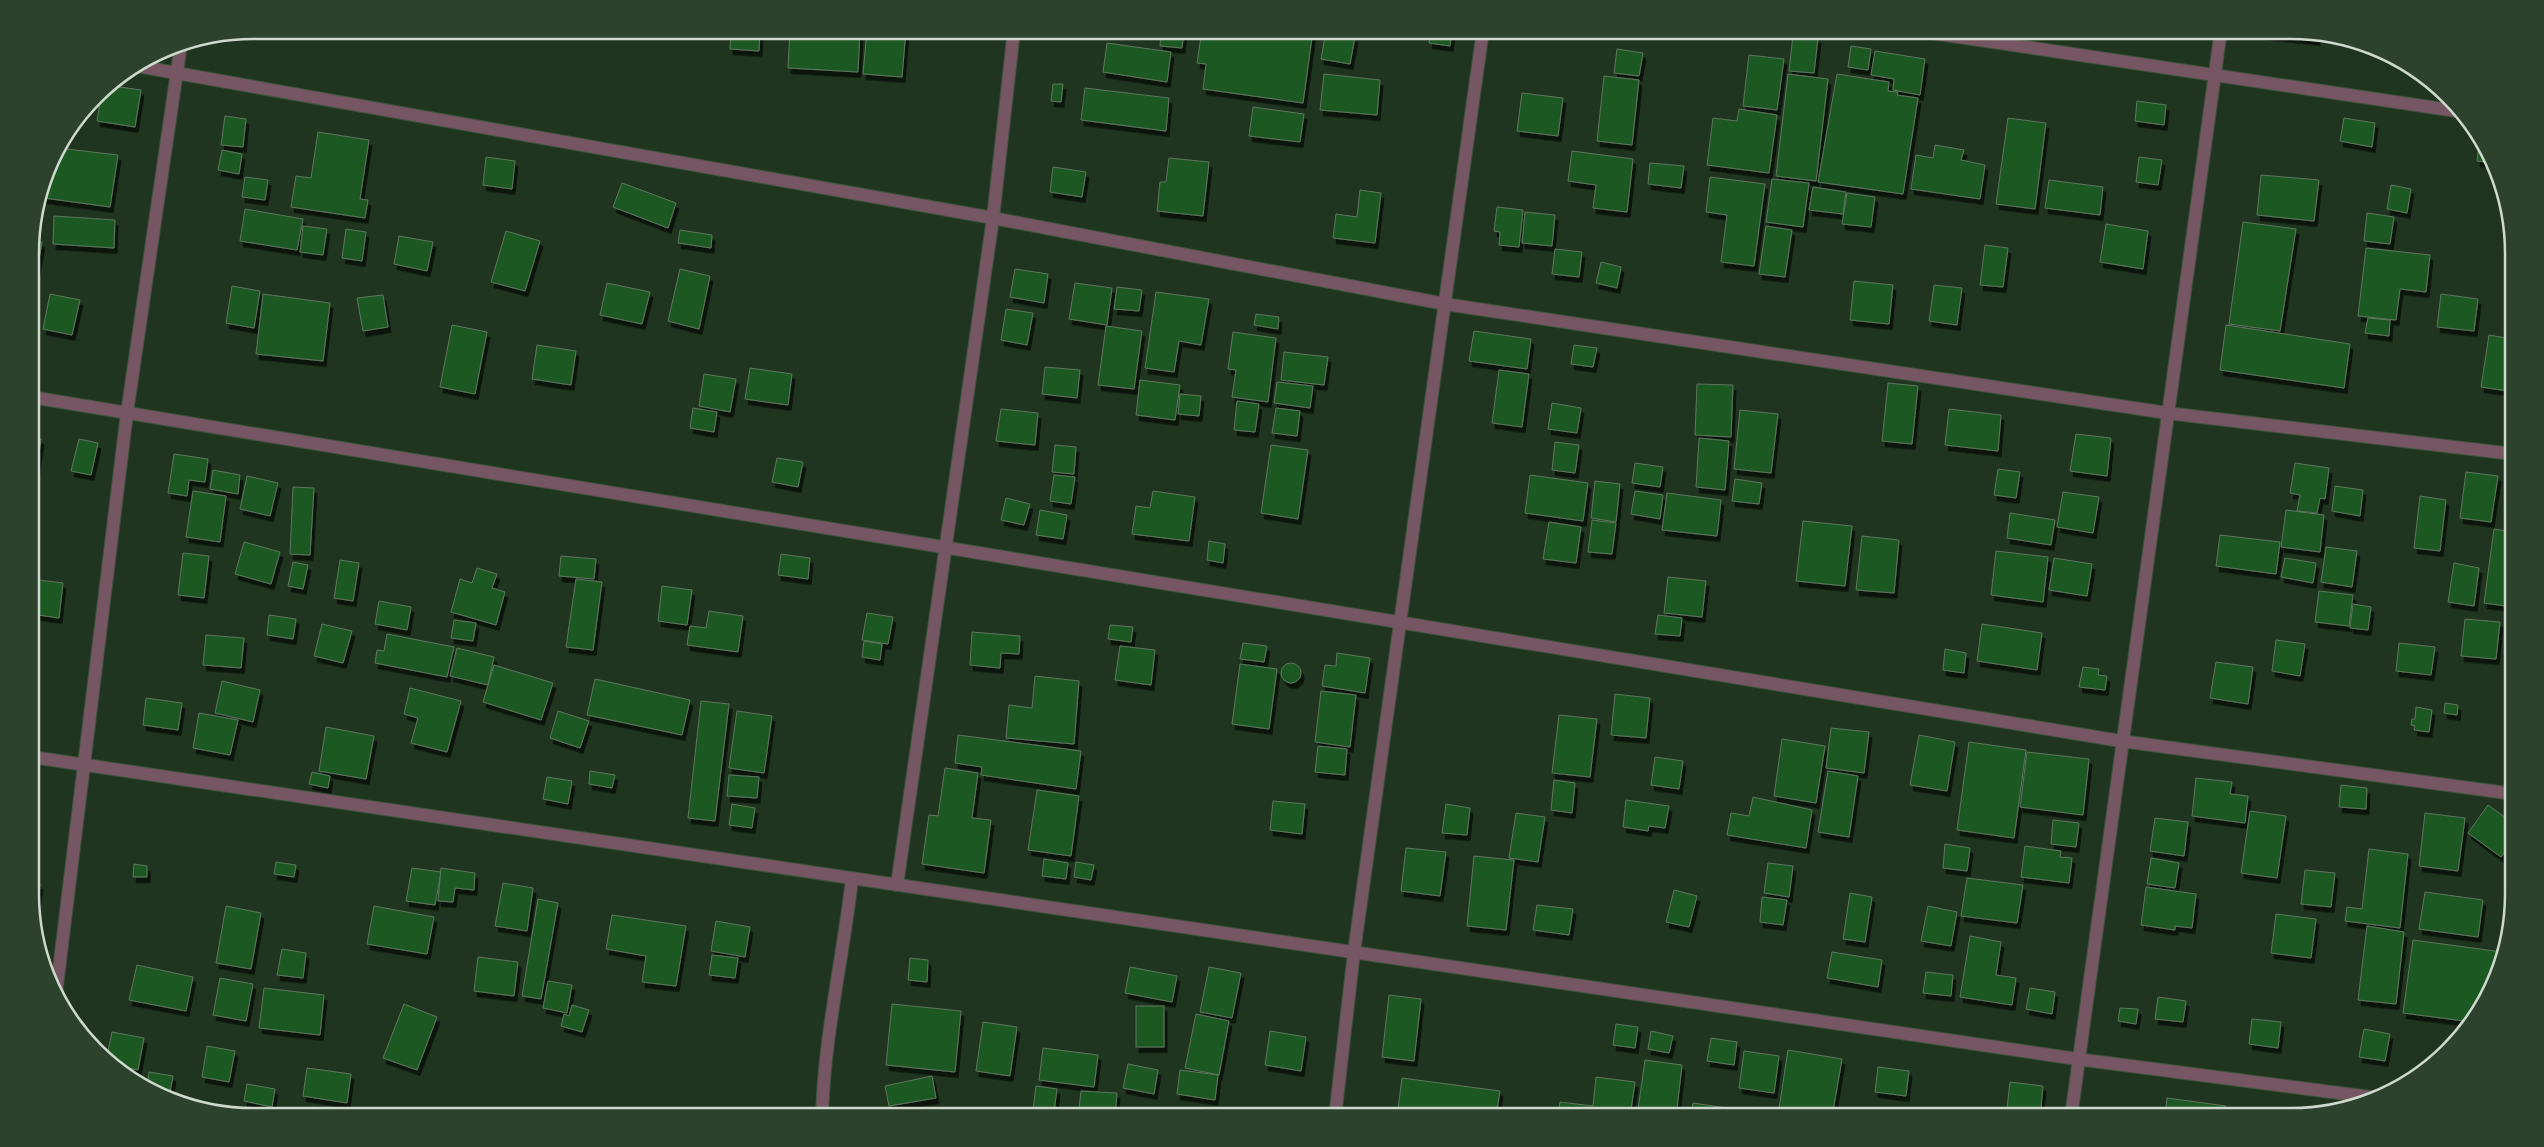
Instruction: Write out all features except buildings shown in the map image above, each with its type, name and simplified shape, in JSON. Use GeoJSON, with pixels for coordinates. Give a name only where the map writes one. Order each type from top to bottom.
{"type":"FeatureCollection","features":[{"type":"Feature","properties":{"kind":"street"},"geometry":{"type":"LineString","coordinates":[[897,885],[993,218],[1013,39]]}},
{"type":"Feature","properties":{"kind":"street"},"geometry":{"type":"LineString","coordinates":[[1337,1108],[1354,952],[1402,622],[1482,39]]}},
{"type":"Feature","properties":{"kind":"street"},"geometry":{"type":"LineString","coordinates":[[1972,39],[2450,110]]}},
{"type":"Feature","properties":{"kind":"street"},"geometry":{"type":"LineString","coordinates":[[2072,1108],[2077,1059],[2220,39]]}},
{"type":"Feature","properties":{"kind":"street"},"geometry":{"type":"LineString","coordinates":[[58,981],[127,413],[180,52]]}},
{"type":"Feature","properties":{"kind":"street"},"geometry":{"type":"LineString","coordinates":[[145,67],[993,218],[1445,304],[2168,413],[2505,453]]}},
{"type":"Feature","properties":{"kind":"street"},"geometry":{"type":"LineString","coordinates":[[39,398],[2122,740],[2505,793]]}},
{"type":"Feature","properties":{"kind":"street"},"geometry":{"type":"LineString","coordinates":[[39,758],[2077,1059],[2363,1096]]}},
{"type":"Feature","properties":{"kind":"street"},"geometry":{"type":"LineString","coordinates":[[822,1108],[823,1071],[846,932],[852,879]]}}]}
